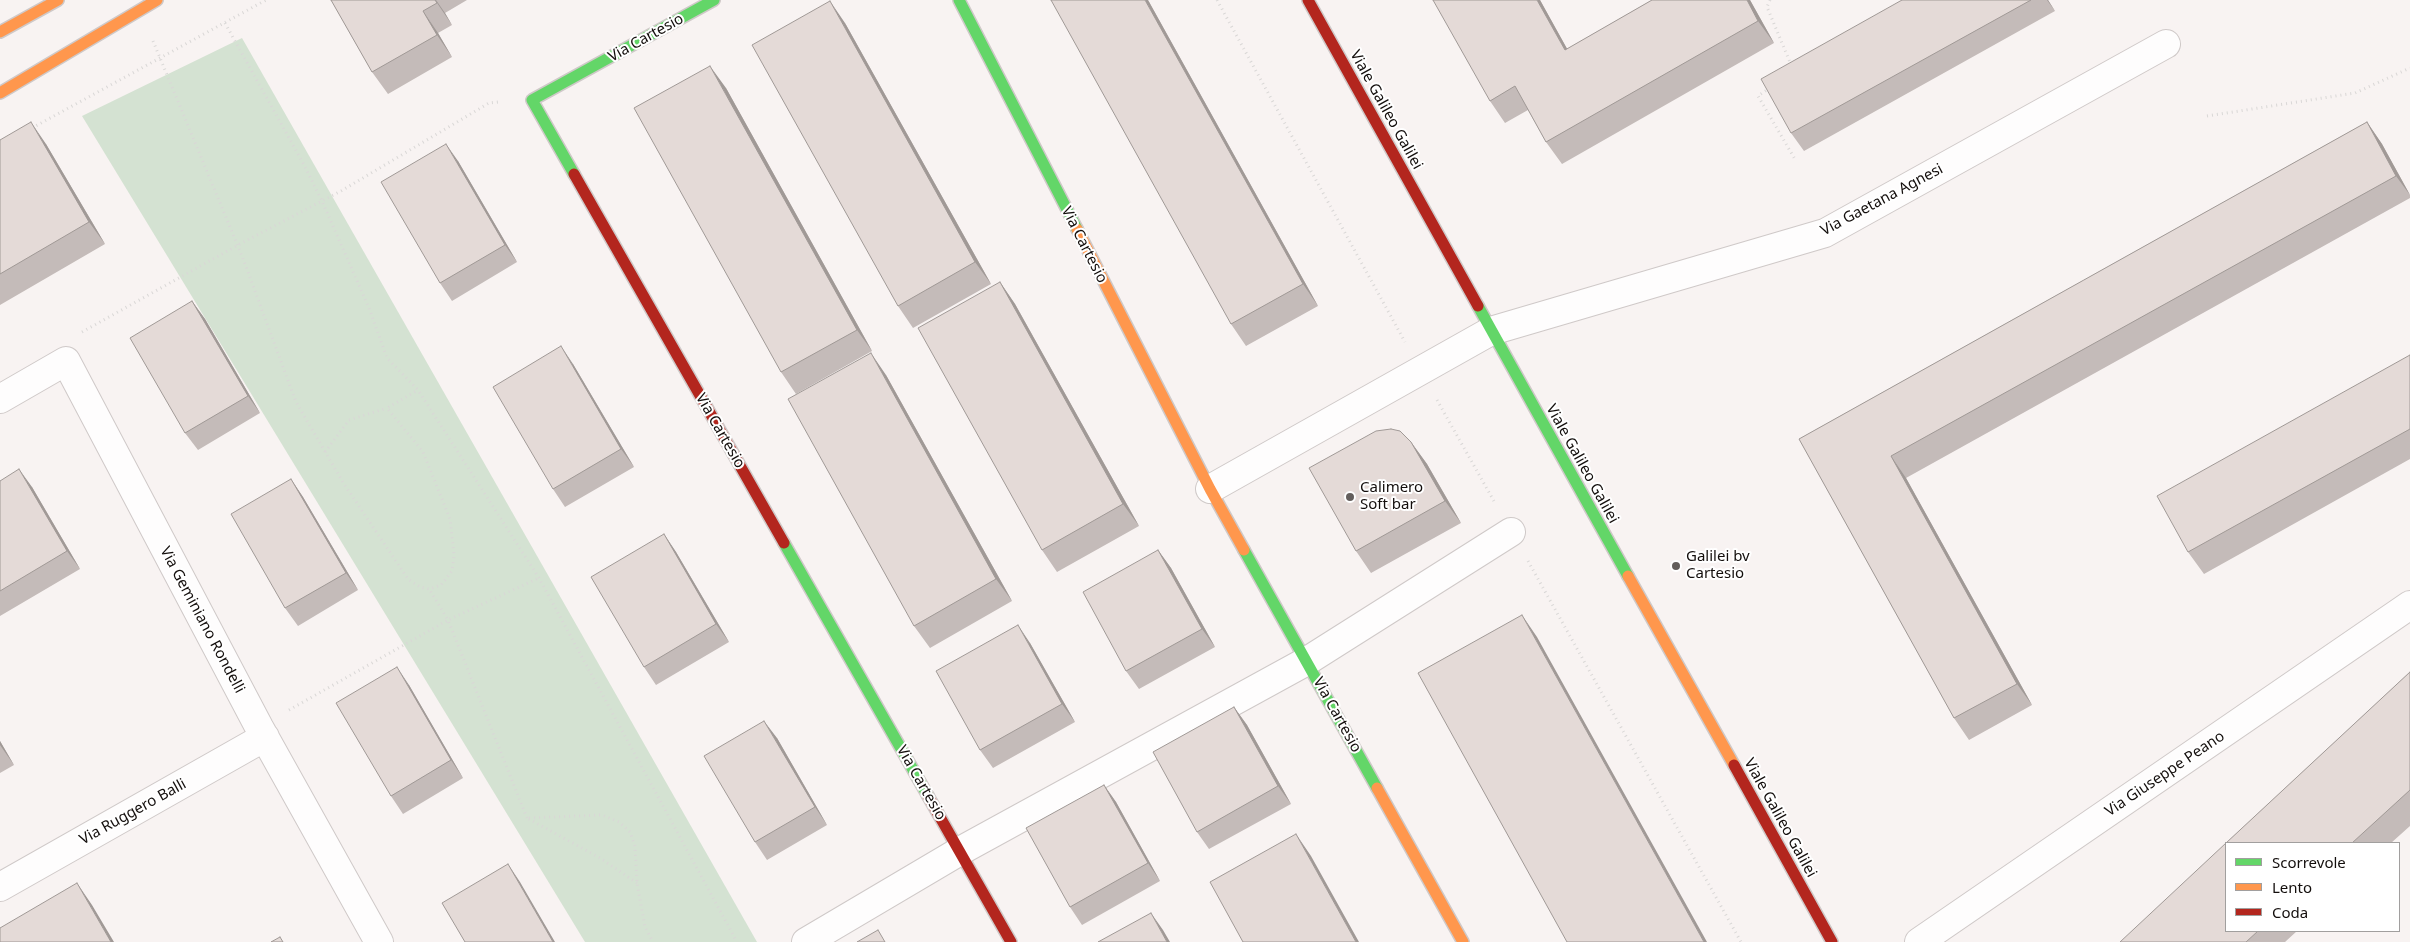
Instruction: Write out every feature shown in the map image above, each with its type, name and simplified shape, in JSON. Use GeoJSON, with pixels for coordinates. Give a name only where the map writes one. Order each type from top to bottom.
{"type":"FeatureCollection","features":[{"type":"Feature","properties":{"kind":"street"},"geometry":{"type":"LineString","coordinates":[[0,32],[58,0]]}},
{"type":"Feature","properties":{"kind":"street"},"geometry":{"type":"LineString","coordinates":[[0,93],[156,0]]}},
{"type":"Feature","properties":{"kind":"street","name":"Via Cartesio"},"geometry":{"type":"LineString","coordinates":[[714,0],[532,100],[1011,942]]}},
{"type":"Feature","properties":{"kind":"street","name":"Via Cartesio"},"geometry":{"type":"LineString","coordinates":[[959,0],[1210,489],[1462,942]]}},
{"type":"Feature","properties":{"kind":"street","name":"Viale Galileo Galilei"},"geometry":{"type":"LineString","coordinates":[[1308,0],[1832,942]]}},
{"type":"Feature","properties":{"kind":"street","name":"Via Gaetana Agnesi"},"geometry":{"type":"LineString","coordinates":[[1491,331],[1825,233],[2166,44]]}},
{"type":"Feature","properties":{"kind":"street"},"geometry":{"type":"LineString","coordinates":[[1210,489],[1491,331]]}},
{"type":"Feature","properties":{"kind":"street"},"geometry":{"type":"LineString","coordinates":[[0,400],[66,362]]}},
{"type":"Feature","properties":{"kind":"street","name":"Via Geminiano Rondelli"},"geometry":{"type":"LineString","coordinates":[[66,362],[262,732],[379,942]]}},
{"type":"Feature","properties":{"kind":"street"},"geometry":{"type":"LineString","coordinates":[[806,942],[960,851],[1306,661],[1511,532]]}},
{"type":"Feature","properties":{"kind":"street","name":"Via Giuseppe Peano"},"geometry":{"type":"LineString","coordinates":[[1919,942],[2410,605]]}},
{"type":"Feature","properties":{"kind":"street","name":"Via Ruggero Balli"},"geometry":{"type":"LineString","coordinates":[[0,887],[262,732]]}},
{"type":"Feature","properties":{"kind":"path"},"geometry":{"type":"LineString","coordinates":[[25,132],[266,0]]}},
{"type":"Feature","properties":{"kind":"path"},"geometry":{"type":"LineString","coordinates":[[1216,0],[1421,371],[1741,942]]}},
{"type":"Feature","properties":{"kind":"path"},"geometry":{"type":"LineString","coordinates":[[1770,0],[1767,7],[1794,73]]}},
{"type":"Feature","properties":{"kind":"path"},"geometry":{"type":"LineString","coordinates":[[225,22],[322,201],[369,308],[387,358],[418,390],[539,578],[737,942]]}},
{"type":"Feature","properties":{"kind":"path"},"geometry":{"type":"LineString","coordinates":[[161,56],[238,244],[296,402],[344,484],[408,579],[420,588],[429,589],[441,585],[452,571],[454,555],[450,519],[423,452],[387,408]]}},
{"type":"Feature","properties":{"kind":"path"},"geometry":{"type":"LineString","coordinates":[[2207,116],[2356,94],[2410,68]]}},
{"type":"Feature","properties":{"kind":"path"},"geometry":{"type":"LineString","coordinates":[[1772,87],[1758,96],[1796,161]]}},
{"type":"Feature","properties":{"kind":"path"},"geometry":{"type":"LineString","coordinates":[[66,362],[68,340],[238,244],[322,201],[489,103],[532,100]]}},
{"type":"Feature","properties":{"kind":"path"},"geometry":{"type":"LineString","coordinates":[[325,452],[349,420],[387,408],[418,390]]}},
{"type":"Feature","properties":{"kind":"path"},"geometry":{"type":"LineString","coordinates":[[262,732],[448,620],[539,578]]}},
{"type":"Feature","properties":{"kind":"path"},"geometry":{"type":"LineString","coordinates":[[429,589],[448,620],[527,818],[600,858],[637,883]]}},
{"type":"Feature","properties":{"kind":"path"},"geometry":{"type":"LineString","coordinates":[[527,818],[602,815],[619,822],[630,832],[635,846],[637,883],[645,927],[653,942]]}},
{"type":"Feature","properties":{"kind":"green space"},"geometry":{"type":"Polygon","coordinates":[[[242,38],[757,942],[585,942],[82,116],[242,38]]]}},
{"type":"Feature","properties":{"kind":"building"},"geometry":{"type":"Polygon","coordinates":[[[331,0],[435,0],[437,3],[423,11],[437,35],[372,72],[331,0]]]}},
{"type":"Feature","properties":{"kind":"building"},"geometry":{"type":"Polygon","coordinates":[[[1051,0],[1145,0],[1303,284],[1231,324],[1051,0]]]}},
{"type":"Feature","properties":{"kind":"building"},"geometry":{"type":"Polygon","coordinates":[[[1433,0],[1537,0],[1565,50],[1652,0],[1747,0],[1758,21],[1546,142],[1515,86],[1490,101],[1433,0]]]}},
{"type":"Feature","properties":{"kind":"building"},"geometry":{"type":"Polygon","coordinates":[[[1902,0],[2031,0],[1791,133],[1761,79],[1902,0]]]}},
{"type":"Feature","properties":{"kind":"building"},"geometry":{"type":"Polygon","coordinates":[[[830,1],[975,262],[898,306],[752,45],[830,1]]]}},
{"type":"Feature","properties":{"kind":"building"},"geometry":{"type":"Polygon","coordinates":[[[710,66],[857,330],[781,372],[634,108],[710,66]]]}},
{"type":"Feature","properties":{"kind":"building"},"geometry":{"type":"Polygon","coordinates":[[[31,122],[89,222],[0,274],[0,140],[31,122]]]}},
{"type":"Feature","properties":{"kind":"building"},"geometry":{"type":"Polygon","coordinates":[[[2367,122],[2396,176],[1891,456],[2017,684],[1954,718],[1799,439],[2367,122]]]}},
{"type":"Feature","properties":{"kind":"building"},"geometry":{"type":"Polygon","coordinates":[[[446,144],[505,245],[440,283],[381,182],[446,144]]]}},
{"type":"Feature","properties":{"kind":"building"},"geometry":{"type":"Polygon","coordinates":[[[1000,282],[1123,504],[1042,550],[918,328],[1000,282]]]}},
{"type":"Feature","properties":{"kind":"building"},"geometry":{"type":"Polygon","coordinates":[[[192,301],[248,396],[185,433],[130,338],[192,301]]]}},
{"type":"Feature","properties":{"kind":"building"},"geometry":{"type":"Polygon","coordinates":[[[561,346],[621,449],[553,489],[493,387],[561,346]]]}},
{"type":"Feature","properties":{"kind":"building"},"geometry":{"type":"Polygon","coordinates":[[[871,353],[996,579],[914,626],[788,399],[871,353]]]}},
{"type":"Feature","properties":{"kind":"building"},"geometry":{"type":"Polygon","coordinates":[[[2410,355],[2410,429],[2188,552],[2157,496],[2410,355]]]}},
{"type":"Feature","properties":{"kind":"building"},"geometry":{"type":"Polygon","coordinates":[[[1391,429],[1400,431],[1411,442],[1445,501],[1356,551],[1309,468],[1376,431],[1391,429]]]}},
{"type":"Feature","properties":{"kind":"building"},"geometry":{"type":"Polygon","coordinates":[[[19,469],[67,551],[0,591],[0,481],[19,469]]]}},
{"type":"Feature","properties":{"kind":"building"},"geometry":{"type":"Polygon","coordinates":[[[291,479],[346,573],[285,608],[231,514],[291,479]]]}},
{"type":"Feature","properties":{"kind":"building"},"geometry":{"type":"Polygon","coordinates":[[[664,534],[716,624],[644,667],[591,577],[664,534]]]}},
{"type":"Feature","properties":{"kind":"building"},"geometry":{"type":"Polygon","coordinates":[[[1158,550],[1202,629],[1126,671],[1083,592],[1158,550]]]}},
{"type":"Feature","properties":{"kind":"building"},"geometry":{"type":"Polygon","coordinates":[[[1522,615],[1704,942],[1567,942],[1418,673],[1522,615]]]}},
{"type":"Feature","properties":{"kind":"building"},"geometry":{"type":"Polygon","coordinates":[[[1018,625],[1062,704],[980,750],[936,671],[1018,625]]]}},
{"type":"Feature","properties":{"kind":"building"},"geometry":{"type":"Polygon","coordinates":[[[397,667],[451,760],[391,796],[336,703],[397,667]]]}},
{"type":"Feature","properties":{"kind":"building"},"geometry":{"type":"Polygon","coordinates":[[[2410,672],[2410,790],[2353,842],[2227,842],[2410,672]]]}},
{"type":"Feature","properties":{"kind":"building"},"geometry":{"type":"Polygon","coordinates":[[[1234,707],[1278,786],[1197,832],[1153,752],[1234,707]]]}},
{"type":"Feature","properties":{"kind":"building"},"geometry":{"type":"Polygon","coordinates":[[[764,721],[815,807],[755,842],[704,756],[764,721]]]}},
{"type":"Feature","properties":{"kind":"building"},"geometry":{"type":"Polygon","coordinates":[[[1104,785],[1148,863],[1070,907],[1026,828],[1104,785]]]}},
{"type":"Feature","properties":{"kind":"building"},"geometry":{"type":"Polygon","coordinates":[[[1296,834],[1356,942],[1243,942],[1210,882],[1296,834]]]}},
{"type":"Feature","properties":{"kind":"building"},"geometry":{"type":"Polygon","coordinates":[[[2225,844],[2225,932],[2257,932],[2246,942],[2120,942],[2225,844]]]}},
{"type":"Feature","properties":{"kind":"building"},"geometry":{"type":"Polygon","coordinates":[[[508,864],[553,942],[465,942],[442,903],[508,864]]]}},
{"type":"Feature","properties":{"kind":"building"},"geometry":{"type":"Polygon","coordinates":[[[77,883],[111,942],[0,942],[0,928],[77,883]]]}},
{"type":"Feature","properties":{"kind":"building"},"geometry":{"type":"Polygon","coordinates":[[[1151,913],[1167,942],[1098,942],[1151,913]]]}},
{"type":"Feature","properties":{"kind":"building"},"geometry":{"type":"Polygon","coordinates":[[[878,930],[885,942],[857,942],[878,930]]]}},
{"type":"Feature","properties":{"kind":"building"},"geometry":{"type":"Polygon","coordinates":[[[280,937],[283,942],[271,942],[280,937]]]}},
{"type":"Feature","properties":{"kind":"traffic: fast"},"geometry":{"type":"LineString","coordinates":[[574,174],[532,100],[714,0]]}},
{"type":"Feature","properties":{"kind":"traffic: fast"},"geometry":{"type":"LineString","coordinates":[[959,0],[1077,229]]}},
{"type":"Feature","properties":{"kind":"traffic: fast"},"geometry":{"type":"LineString","coordinates":[[1478,306],[1628,576]]}},
{"type":"Feature","properties":{"kind":"traffic: fast"},"geometry":{"type":"LineString","coordinates":[[784,543],[928,796]]}},
{"type":"Feature","properties":{"kind":"traffic: fast"},"geometry":{"type":"LineString","coordinates":[[1244,550],[1377,788]]}},
{"type":"Feature","properties":{"kind":"traffic: slow"},"geometry":{"type":"LineString","coordinates":[[0,32],[58,0]]}},
{"type":"Feature","properties":{"kind":"traffic: slow"},"geometry":{"type":"LineString","coordinates":[[0,93],[157,0]]}},
{"type":"Feature","properties":{"kind":"traffic: slow"},"geometry":{"type":"LineString","coordinates":[[1077,229],[1210,489],[1244,550]]}},
{"type":"Feature","properties":{"kind":"traffic: slow"},"geometry":{"type":"LineString","coordinates":[[1628,576],[1734,765]]}},
{"type":"Feature","properties":{"kind":"traffic: slow"},"geometry":{"type":"LineString","coordinates":[[1377,788],[1463,942]]}},
{"type":"Feature","properties":{"kind":"traffic: jam"},"geometry":{"type":"LineString","coordinates":[[1308,0],[1478,306]]}},
{"type":"Feature","properties":{"kind":"traffic: jam"},"geometry":{"type":"LineString","coordinates":[[574,174],[784,543]]}},
{"type":"Feature","properties":{"kind":"traffic: jam"},"geometry":{"type":"LineString","coordinates":[[1734,765],[1832,942]]}},
{"type":"Feature","properties":{"kind":"traffic: jam"},"geometry":{"type":"LineString","coordinates":[[928,796],[1011,942]]}},
{"type":"Feature","properties":{"kind":"place","name":"Calimero Soft bar"},"geometry":{"type":"Point","coordinates":[1350,497]}},
{"type":"Feature","properties":{"kind":"place","name":"Galilei bv Cartesio"},"geometry":{"type":"Point","coordinates":[1676,566]}}]}
